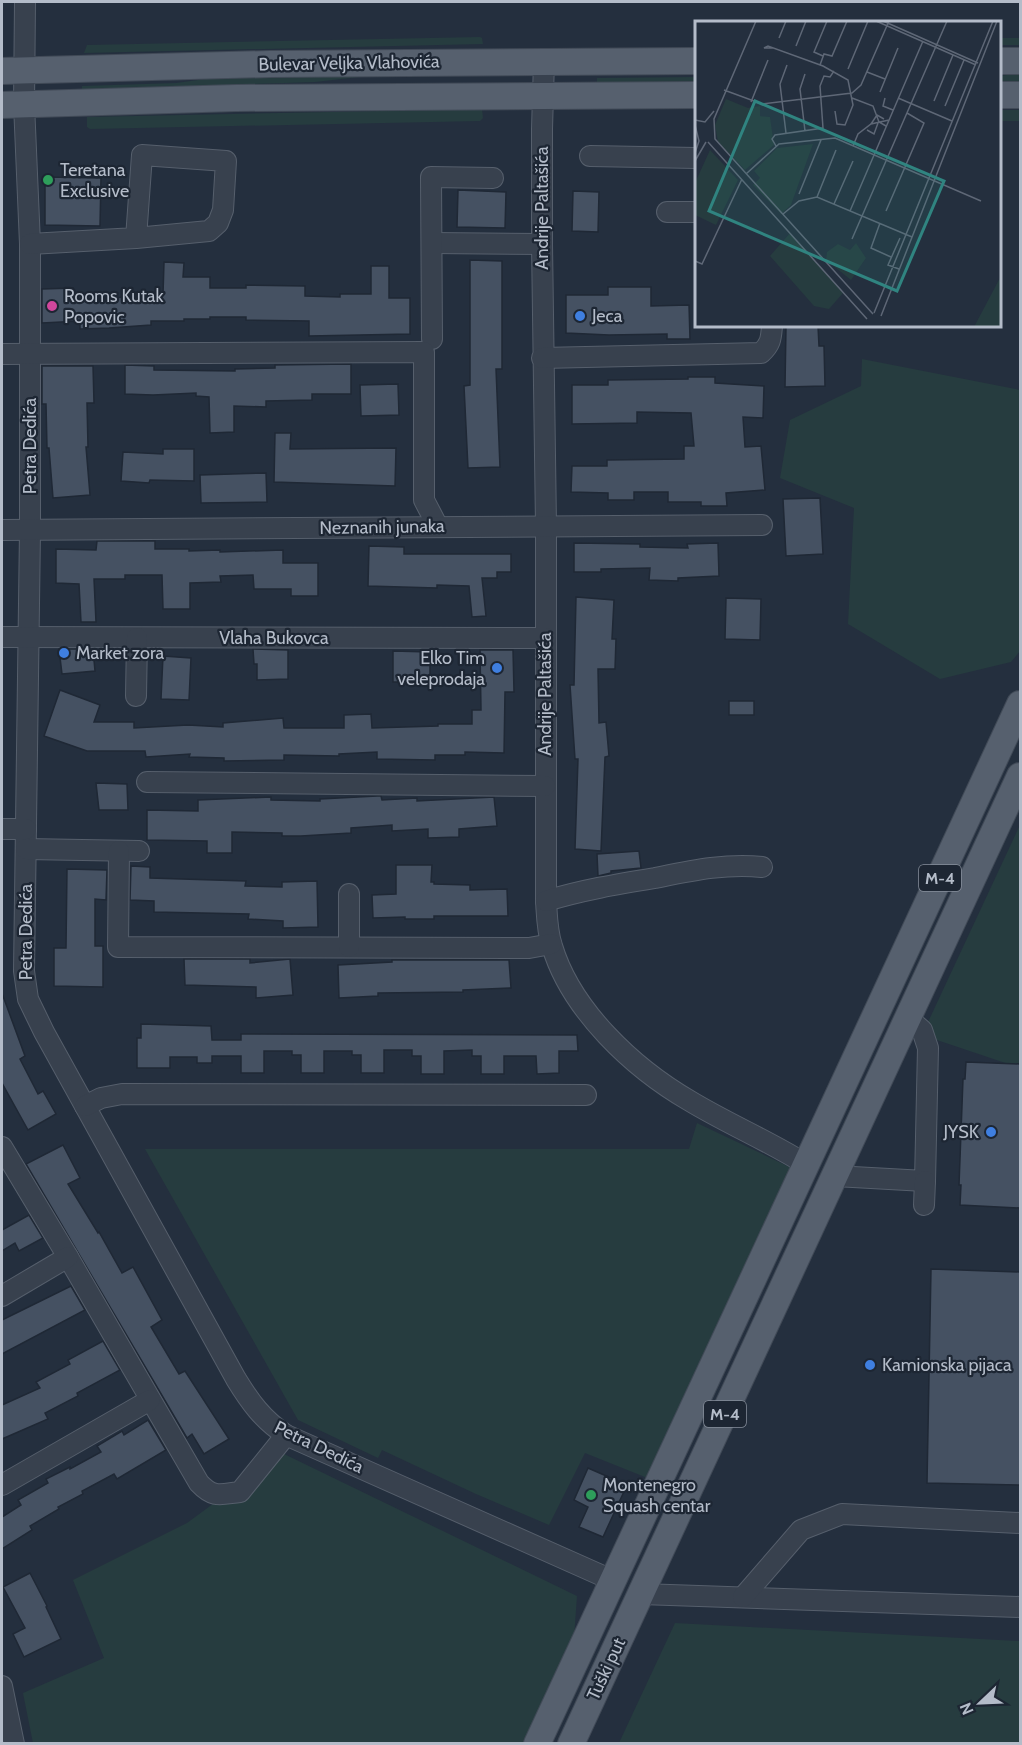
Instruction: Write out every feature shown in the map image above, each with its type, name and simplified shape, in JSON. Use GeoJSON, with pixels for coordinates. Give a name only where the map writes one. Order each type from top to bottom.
{"type":"FeatureCollection","features":[{"type":"Feature","properties":{"kind":"main road","name":"Bulevar Veljka Vlahovića"},"geometry":{"type":"LineString","coordinates":[[13,71],[270,64],[695,61]]}},
{"type":"Feature","properties":{"kind":"main road"},"geometry":{"type":"LineString","coordinates":[[1001,61],[1020,61]]}},
{"type":"Feature","properties":{"kind":"main road","name":"Bulevar Veljka Vlahovića"},"geometry":{"type":"LineString","coordinates":[[13,105],[236,98],[695,95]]}},
{"type":"Feature","properties":{"kind":"main road"},"geometry":{"type":"LineString","coordinates":[[1001,95],[1020,95]]}},
{"type":"Feature","properties":{"kind":"main road","name":"M-4"},"geometry":{"type":"LineString","coordinates":[[537,1743],[1020,705]]}},
{"type":"Feature","properties":{"kind":"main road","name":"M-4"},"geometry":{"type":"LineString","coordinates":[[641,1594],[1020,776]]}},
{"type":"Feature","properties":{"kind":"main road","name":"Tuški put"},"geometry":{"type":"LineString","coordinates":[[571,1743],[641,1594]]}},
{"type":"Feature","properties":{"kind":"street","name":"Petra Dedića"},"geometry":{"type":"LineString","coordinates":[[25,2],[13,71],[13,105],[30,244],[30,530],[24,971],[28,999],[236,1379],[260,1414],[286,1435],[614,1581]]}},
{"type":"Feature","properties":{"kind":"street","name":"Andrije Paltašića"},"geometry":{"type":"LineString","coordinates":[[544,61],[542,358],[546,526],[547,929],[562,974],[578,1000],[601,1028],[641,1067],[690,1102],[807,1165]]}},
{"type":"Feature","properties":{"kind":"street"},"geometry":{"type":"LineString","coordinates":[[30,244],[129,240],[209,231],[218,223],[223,210],[226,161],[142,156],[136,238]]}},
{"type":"Feature","properties":{"kind":"street"},"geometry":{"type":"LineString","coordinates":[[590,156],[695,158]]}},
{"type":"Feature","properties":{"kind":"street"},"geometry":{"type":"LineString","coordinates":[[438,527],[424,500],[432,243],[431,177],[494,178]]}},
{"type":"Feature","properties":{"kind":"street"},"geometry":{"type":"LineString","coordinates":[[667,212],[695,212]]}},
{"type":"Feature","properties":{"kind":"street"},"geometry":{"type":"LineString","coordinates":[[432,243],[542,244]]}},
{"type":"Feature","properties":{"kind":"street"},"geometry":{"type":"LineString","coordinates":[[542,358],[761,352],[769,346],[772,327]]}},
{"type":"Feature","properties":{"kind":"street"},"geometry":{"type":"LineString","coordinates":[[2,354],[428,346]]}},
{"type":"Feature","properties":{"kind":"street"},"geometry":{"type":"LineString","coordinates":[[413,447],[414,527]]}},
{"type":"Feature","properties":{"kind":"street","name":"Neznanih junaka"},"geometry":{"type":"LineString","coordinates":[[2,530],[762,525]]}},
{"type":"Feature","properties":{"kind":"street","name":"Vlaha Bukovca"},"geometry":{"type":"LineString","coordinates":[[2,637],[546,639]]}},
{"type":"Feature","properties":{"kind":"street"},"geometry":{"type":"LineString","coordinates":[[136,696],[137,638]]}},
{"type":"Feature","properties":{"kind":"street"},"geometry":{"type":"LineString","coordinates":[[147,782],[545,786]]}},
{"type":"Feature","properties":{"kind":"street"},"geometry":{"type":"LineString","coordinates":[[2,829],[26,829]]}},
{"type":"Feature","properties":{"kind":"street"},"geometry":{"type":"LineString","coordinates":[[26,849],[139,851]]}},
{"type":"Feature","properties":{"kind":"street"},"geometry":{"type":"LineString","coordinates":[[119,850],[118,947],[529,948],[551,944]]}},
{"type":"Feature","properties":{"kind":"street"},"geometry":{"type":"LineString","coordinates":[[546,901],[576,892],[694,871],[738,866],[762,867]]}},
{"type":"Feature","properties":{"kind":"street"},"geometry":{"type":"LineString","coordinates":[[349,894],[349,947]]}},
{"type":"Feature","properties":{"kind":"street"},"geometry":{"type":"LineString","coordinates":[[908,1018],[922,1030],[928,1048],[924,1205]]}},
{"type":"Feature","properties":{"kind":"street"},"geometry":{"type":"LineString","coordinates":[[85,1106],[101,1098],[122,1094],[586,1095]]}},
{"type":"Feature","properties":{"kind":"street"},"geometry":{"type":"LineString","coordinates":[[2,1147],[199,1484],[206,1491],[216,1495],[240,1492],[286,1435]]}},
{"type":"Feature","properties":{"kind":"street"},"geometry":{"type":"LineString","coordinates":[[835,1176],[925,1181]]}},
{"type":"Feature","properties":{"kind":"street"},"geometry":{"type":"LineString","coordinates":[[2,1296],[68,1257]]}},
{"type":"Feature","properties":{"kind":"street"},"geometry":{"type":"LineString","coordinates":[[2,1485],[150,1400]]}},
{"type":"Feature","properties":{"kind":"street"},"geometry":{"type":"LineString","coordinates":[[743,1597],[801,1530],[842,1514],[1020,1523]]}},
{"type":"Feature","properties":{"kind":"street"},"geometry":{"type":"LineString","coordinates":[[641,1594],[1020,1606]]}},
{"type":"Feature","properties":{"kind":"street"},"geometry":{"type":"LineString","coordinates":[[2,1686],[15,1743]]}},
{"type":"Feature","properties":{"kind":"green space"},"geometry":{"type":"Polygon","coordinates":[[[480,37],[483,44],[84,53],[87,45],[480,37]]]}},
{"type":"Feature","properties":{"kind":"green space"},"geometry":{"type":"Polygon","coordinates":[[[1001,38],[1020,38],[1020,45],[1001,45],[1001,38]]]}},
{"type":"Feature","properties":{"kind":"green space"},"geometry":{"type":"Polygon","coordinates":[[[1020,73],[1020,82],[1001,82],[1001,76],[1020,73]]]}},
{"type":"Feature","properties":{"kind":"green space"},"geometry":{"type":"Polygon","coordinates":[[[377,75],[315,82],[82,90],[82,86],[176,83],[227,76],[377,75]]]}},
{"type":"Feature","properties":{"kind":"green space"},"geometry":{"type":"Polygon","coordinates":[[[695,77],[695,82],[597,82],[597,78],[695,77]]]}},
{"type":"Feature","properties":{"kind":"green space"},"geometry":{"type":"Polygon","coordinates":[[[482,109],[483,118],[480,121],[90,129],[87,127],[87,117],[482,109]]]}},
{"type":"Feature","properties":{"kind":"green space"},"geometry":{"type":"Polygon","coordinates":[[[1001,110],[1020,110],[1020,121],[1001,121],[1001,110]]]}},
{"type":"Feature","properties":{"kind":"green space"},"geometry":{"type":"Polygon","coordinates":[[[862,359],[1020,390],[1020,651],[1011,662],[940,679],[848,624],[854,508],[780,478],[790,420],[861,386],[862,359]]]}},
{"type":"Feature","properties":{"kind":"green space"},"geometry":{"type":"Polygon","coordinates":[[[1020,825],[1020,1068],[922,1035],[1020,825]]]}},
{"type":"Feature","properties":{"kind":"green space"},"geometry":{"type":"Polygon","coordinates":[[[697,1123],[800,1172],[665,1485],[585,1453],[549,1525],[382,1450],[378,1458],[298,1420],[145,1149],[689,1149],[697,1123]]]}},
{"type":"Feature","properties":{"kind":"green space"},"geometry":{"type":"Polygon","coordinates":[[[282,1453],[577,1596],[574,1638],[525,1743],[33,1743],[23,1693],[104,1658],[73,1580],[187,1523],[282,1453]]]}},
{"type":"Feature","properties":{"kind":"green space"},"geometry":{"type":"Polygon","coordinates":[[[675,1623],[1020,1641],[1020,1743],[619,1743],[675,1623]]]}},
{"type":"Feature","properties":{"kind":"building"},"geometry":{"type":"Polygon","coordinates":[[[45,177],[101,178],[100,226],[45,225],[45,177]]]}},
{"type":"Feature","properties":{"kind":"building"},"geometry":{"type":"Polygon","coordinates":[[[458,190],[506,192],[505,228],[457,227],[458,190]]]}},
{"type":"Feature","properties":{"kind":"building"},"geometry":{"type":"Polygon","coordinates":[[[573,191],[599,192],[598,232],[572,231],[573,191]]]}},
{"type":"Feature","properties":{"kind":"building"},"geometry":{"type":"Polygon","coordinates":[[[470,260],[502,261],[502,369],[496,369],[500,467],[468,468],[464,386],[470,385],[470,260]]]}},
{"type":"Feature","properties":{"kind":"building"},"geometry":{"type":"Polygon","coordinates":[[[164,262],[184,263],[183,277],[210,277],[210,288],[246,288],[246,285],[305,286],[305,296],[340,297],[340,294],[371,294],[371,266],[389,266],[389,298],[410,298],[410,334],[309,336],[309,321],[246,320],[246,317],[151,321],[151,325],[80,329],[80,321],[42,323],[42,289],[73,288],[73,300],[163,295],[164,262]]]}},
{"type":"Feature","properties":{"kind":"building"},"geometry":{"type":"Polygon","coordinates":[[[608,287],[651,287],[651,306],[689,305],[690,339],[667,339],[667,334],[566,333],[566,295],[608,295],[608,287]]]}},
{"type":"Feature","properties":{"kind":"building"},"geometry":{"type":"Polygon","coordinates":[[[786,327],[818,327],[819,346],[824,346],[825,386],[785,387],[786,327]]]}},
{"type":"Feature","properties":{"kind":"building"},"geometry":{"type":"Polygon","coordinates":[[[351,364],[351,394],[312,394],[312,400],[266,401],[266,407],[234,406],[234,432],[210,433],[209,397],[196,396],[196,393],[125,394],[125,365],[154,366],[154,370],[235,371],[235,369],[275,368],[275,365],[351,364]]]}},
{"type":"Feature","properties":{"kind":"building"},"geometry":{"type":"Polygon","coordinates":[[[42,366],[93,366],[94,403],[87,403],[88,447],[86,447],[90,495],[53,498],[49,448],[47,448],[46,404],[42,404],[42,366]]]}},
{"type":"Feature","properties":{"kind":"building"},"geometry":{"type":"Polygon","coordinates":[[[688,377],[715,377],[715,383],[764,386],[763,418],[743,417],[745,447],[761,446],[765,490],[726,493],[727,506],[701,506],[701,502],[668,502],[668,492],[634,492],[634,500],[608,500],[608,493],[571,492],[572,466],[607,466],[607,460],[684,459],[684,446],[694,446],[691,413],[637,412],[637,423],[572,424],[572,385],[608,385],[608,380],[688,379],[688,377]]]}},
{"type":"Feature","properties":{"kind":"building"},"geometry":{"type":"Polygon","coordinates":[[[398,384],[399,415],[361,416],[360,385],[398,384]]]}},
{"type":"Feature","properties":{"kind":"building"},"geometry":{"type":"Polygon","coordinates":[[[275,433],[291,433],[290,449],[396,448],[395,486],[274,482],[275,433]]]}},
{"type":"Feature","properties":{"kind":"building"},"geometry":{"type":"Polygon","coordinates":[[[163,449],[194,449],[194,481],[150,480],[149,483],[121,481],[123,452],[163,454],[163,449]]]}},
{"type":"Feature","properties":{"kind":"building"},"geometry":{"type":"Polygon","coordinates":[[[266,473],[267,502],[201,503],[200,475],[266,473]]]}},
{"type":"Feature","properties":{"kind":"building"},"geometry":{"type":"Polygon","coordinates":[[[820,498],[823,554],[786,556],[783,499],[820,498]]]}},
{"type":"Feature","properties":{"kind":"building"},"geometry":{"type":"Polygon","coordinates":[[[97,541],[155,541],[155,549],[189,549],[189,551],[283,550],[283,563],[318,563],[318,596],[291,596],[291,589],[254,589],[253,575],[220,576],[221,582],[190,583],[190,609],[163,609],[162,575],[125,575],[125,579],[94,579],[96,622],[81,622],[79,584],[56,583],[56,549],[96,550],[97,541]]]}},
{"type":"Feature","properties":{"kind":"building"},"geometry":{"type":"Polygon","coordinates":[[[574,543],[640,544],[640,547],[688,548],[687,544],[718,543],[719,576],[678,578],[678,581],[649,580],[650,568],[574,572],[574,543]]]}},
{"type":"Feature","properties":{"kind":"building"},"geometry":{"type":"Polygon","coordinates":[[[369,546],[404,547],[404,554],[511,554],[511,572],[497,572],[497,578],[482,578],[486,616],[472,617],[469,586],[437,585],[437,588],[368,586],[369,546]]]}},
{"type":"Feature","properties":{"kind":"building"},"geometry":{"type":"Polygon","coordinates":[[[576,597],[614,600],[612,639],[616,639],[615,669],[598,669],[599,723],[606,722],[609,756],[605,757],[601,851],[575,849],[578,759],[575,759],[570,685],[574,685],[576,597]]]}},
{"type":"Feature","properties":{"kind":"building"},"geometry":{"type":"Polygon","coordinates":[[[726,598],[761,599],[760,640],[725,639],[726,598]]]}},
{"type":"Feature","properties":{"kind":"building"},"geometry":{"type":"Polygon","coordinates":[[[59,649],[93,649],[95,671],[62,674],[59,649]]]}},
{"type":"Feature","properties":{"kind":"building"},"geometry":{"type":"Polygon","coordinates":[[[253,649],[288,650],[288,679],[257,680],[257,664],[254,664],[253,649]]]}},
{"type":"Feature","properties":{"kind":"building"},"geometry":{"type":"Polygon","coordinates":[[[480,650],[513,650],[514,692],[505,692],[504,753],[465,752],[465,755],[435,755],[435,760],[377,759],[377,752],[339,754],[339,756],[284,755],[284,760],[224,761],[224,758],[189,757],[190,754],[146,757],[145,751],[87,751],[44,736],[60,690],[100,705],[94,722],[134,722],[134,728],[188,725],[223,727],[223,723],[283,718],[284,728],[344,728],[344,715],[371,714],[372,728],[472,724],[472,710],[481,710],[480,650]]]}},
{"type":"Feature","properties":{"kind":"building"},"geometry":{"type":"Polygon","coordinates":[[[393,651],[430,652],[430,682],[393,682],[393,651]]]}},
{"type":"Feature","properties":{"kind":"building"},"geometry":{"type":"Polygon","coordinates":[[[163,656],[191,658],[189,700],[161,699],[163,656]]]}},
{"type":"Feature","properties":{"kind":"building"},"geometry":{"type":"Polygon","coordinates":[[[729,701],[754,701],[754,715],[729,715],[729,701]]]}},
{"type":"Feature","properties":{"kind":"building"},"geometry":{"type":"Polygon","coordinates":[[[96,783],[127,784],[128,810],[99,810],[96,783]]]}},
{"type":"Feature","properties":{"kind":"building"},"geometry":{"type":"Polygon","coordinates":[[[381,796],[382,800],[417,798],[417,801],[494,797],[497,826],[459,829],[459,837],[428,838],[428,829],[392,831],[392,825],[351,828],[351,833],[301,836],[282,836],[282,833],[232,832],[232,853],[207,853],[207,841],[147,840],[147,810],[198,811],[198,800],[271,797],[271,800],[320,801],[320,799],[381,796]]]}},
{"type":"Feature","properties":{"kind":"building"},"geometry":{"type":"Polygon","coordinates":[[[639,851],[641,868],[611,871],[611,873],[598,876],[597,854],[639,851]]]}},
{"type":"Feature","properties":{"kind":"building"},"geometry":{"type":"Polygon","coordinates":[[[396,865],[432,865],[431,882],[434,884],[470,885],[470,890],[507,889],[508,916],[434,916],[434,919],[373,918],[372,895],[396,894],[396,865]]]}},
{"type":"Feature","properties":{"kind":"building"},"geometry":{"type":"Polygon","coordinates":[[[131,866],[150,867],[150,878],[246,881],[245,886],[282,887],[282,882],[317,881],[318,927],[283,928],[283,921],[248,919],[249,914],[154,912],[154,901],[130,900],[131,866]]]}},
{"type":"Feature","properties":{"kind":"building"},"geometry":{"type":"Polygon","coordinates":[[[67,869],[107,870],[106,900],[95,899],[95,946],[103,946],[103,987],[54,986],[54,948],[66,948],[67,869]]]}},
{"type":"Feature","properties":{"kind":"building"},"geometry":{"type":"Polygon","coordinates":[[[184,959],[250,959],[250,963],[290,959],[293,995],[256,998],[256,987],[185,985],[184,959]]]}},
{"type":"Feature","properties":{"kind":"building"},"geometry":{"type":"Polygon","coordinates":[[[392,960],[509,960],[511,988],[463,990],[463,992],[378,993],[378,996],[339,998],[338,965],[392,962],[392,960]]]}},
{"type":"Feature","properties":{"kind":"building"},"geometry":{"type":"Polygon","coordinates":[[[3,996],[25,1056],[20,1059],[38,1094],[43,1091],[56,1114],[28,1130],[2,1083],[3,996]]]}},
{"type":"Feature","properties":{"kind":"building"},"geometry":{"type":"Polygon","coordinates":[[[141,1024],[211,1026],[212,1040],[241,1040],[241,1034],[577,1035],[578,1051],[559,1051],[559,1073],[537,1074],[536,1056],[504,1056],[504,1074],[481,1074],[481,1056],[472,1056],[472,1050],[444,1051],[444,1074],[421,1074],[421,1056],[412,1056],[412,1050],[384,1050],[384,1073],[361,1073],[361,1055],[352,1055],[352,1051],[324,1051],[324,1073],[301,1073],[301,1055],[292,1055],[292,1051],[264,1051],[264,1073],[241,1073],[241,1056],[212,1056],[212,1063],[197,1063],[197,1057],[170,1057],[170,1068],[137,1068],[137,1038],[141,1038],[141,1024]]]}},
{"type":"Feature","properties":{"kind":"building","name":"JYSK"},"geometry":{"type":"Polygon","coordinates":[[[966,1062],[1020,1064],[1020,1208],[960,1205],[963,1079],[965,1079],[966,1062]]]}},
{"type":"Feature","properties":{"kind":"building"},"geometry":{"type":"Polygon","coordinates":[[[63,1145],[80,1178],[68,1184],[122,1273],[133,1267],[162,1320],[151,1327],[179,1374],[185,1371],[229,1439],[204,1454],[192,1434],[187,1438],[26,1164],[63,1145]]]}},
{"type":"Feature","properties":{"kind":"building"},"geometry":{"type":"Polygon","coordinates":[[[29,1215],[43,1238],[19,1251],[15,1243],[2,1251],[2,1230],[29,1215]]]}},
{"type":"Feature","properties":{"kind":"building"},"geometry":{"type":"Polygon","coordinates":[[[931,1269],[1020,1272],[1020,1485],[927,1483],[931,1269]]]}},
{"type":"Feature","properties":{"kind":"building"},"geometry":{"type":"Polygon","coordinates":[[[71,1286],[85,1310],[2,1354],[2,1320],[71,1286]]]}},
{"type":"Feature","properties":{"kind":"building"},"geometry":{"type":"Polygon","coordinates":[[[103,1341],[120,1370],[45,1413],[48,1419],[2,1439],[2,1405],[40,1388],[36,1382],[70,1364],[68,1360],[103,1341]]]}},
{"type":"Feature","properties":{"kind":"building"},"geometry":{"type":"Polygon","coordinates":[[[148,1420],[166,1450],[117,1479],[114,1474],[82,1491],[83,1494],[30,1526],[32,1530],[2,1549],[2,1517],[21,1505],[18,1500],[48,1483],[46,1479],[101,1452],[97,1446],[122,1431],[124,1435],[148,1420]]]}},
{"type":"Feature","properties":{"kind":"building"},"geometry":{"type":"Polygon","coordinates":[[[588,1468],[627,1485],[603,1537],[579,1527],[588,1507],[574,1500],[588,1468]]]}},
{"type":"Feature","properties":{"kind":"building"},"geometry":{"type":"Polygon","coordinates":[[[30,1573],[61,1639],[24,1657],[13,1634],[25,1628],[3,1587],[30,1573]]]}},
{"type":"Feature","properties":{"kind":"place","name":"Teretana Exclusive"},"geometry":{"type":"Point","coordinates":[48,180]}},
{"type":"Feature","properties":{"kind":"place","name":"Rooms Kutak Popovic"},"geometry":{"type":"Point","coordinates":[52,306]}},
{"type":"Feature","properties":{"kind":"place","name":"Jeca"},"geometry":{"type":"Point","coordinates":[580,316]}},
{"type":"Feature","properties":{"kind":"place","name":"Market zora"},"geometry":{"type":"Point","coordinates":[64,653]}},
{"type":"Feature","properties":{"kind":"place","name":"Elko Tim veleprodaja"},"geometry":{"type":"Point","coordinates":[497,668]}},
{"type":"Feature","properties":{"kind":"place","name":"JYSK"},"geometry":{"type":"Point","coordinates":[991,1132]}},
{"type":"Feature","properties":{"kind":"place","name":"Kamionska pijaca"},"geometry":{"type":"Point","coordinates":[870,1365]}},
{"type":"Feature","properties":{"kind":"place","name":"Montenegro Squash centar"},"geometry":{"type":"Point","coordinates":[591,1495]}}]}
